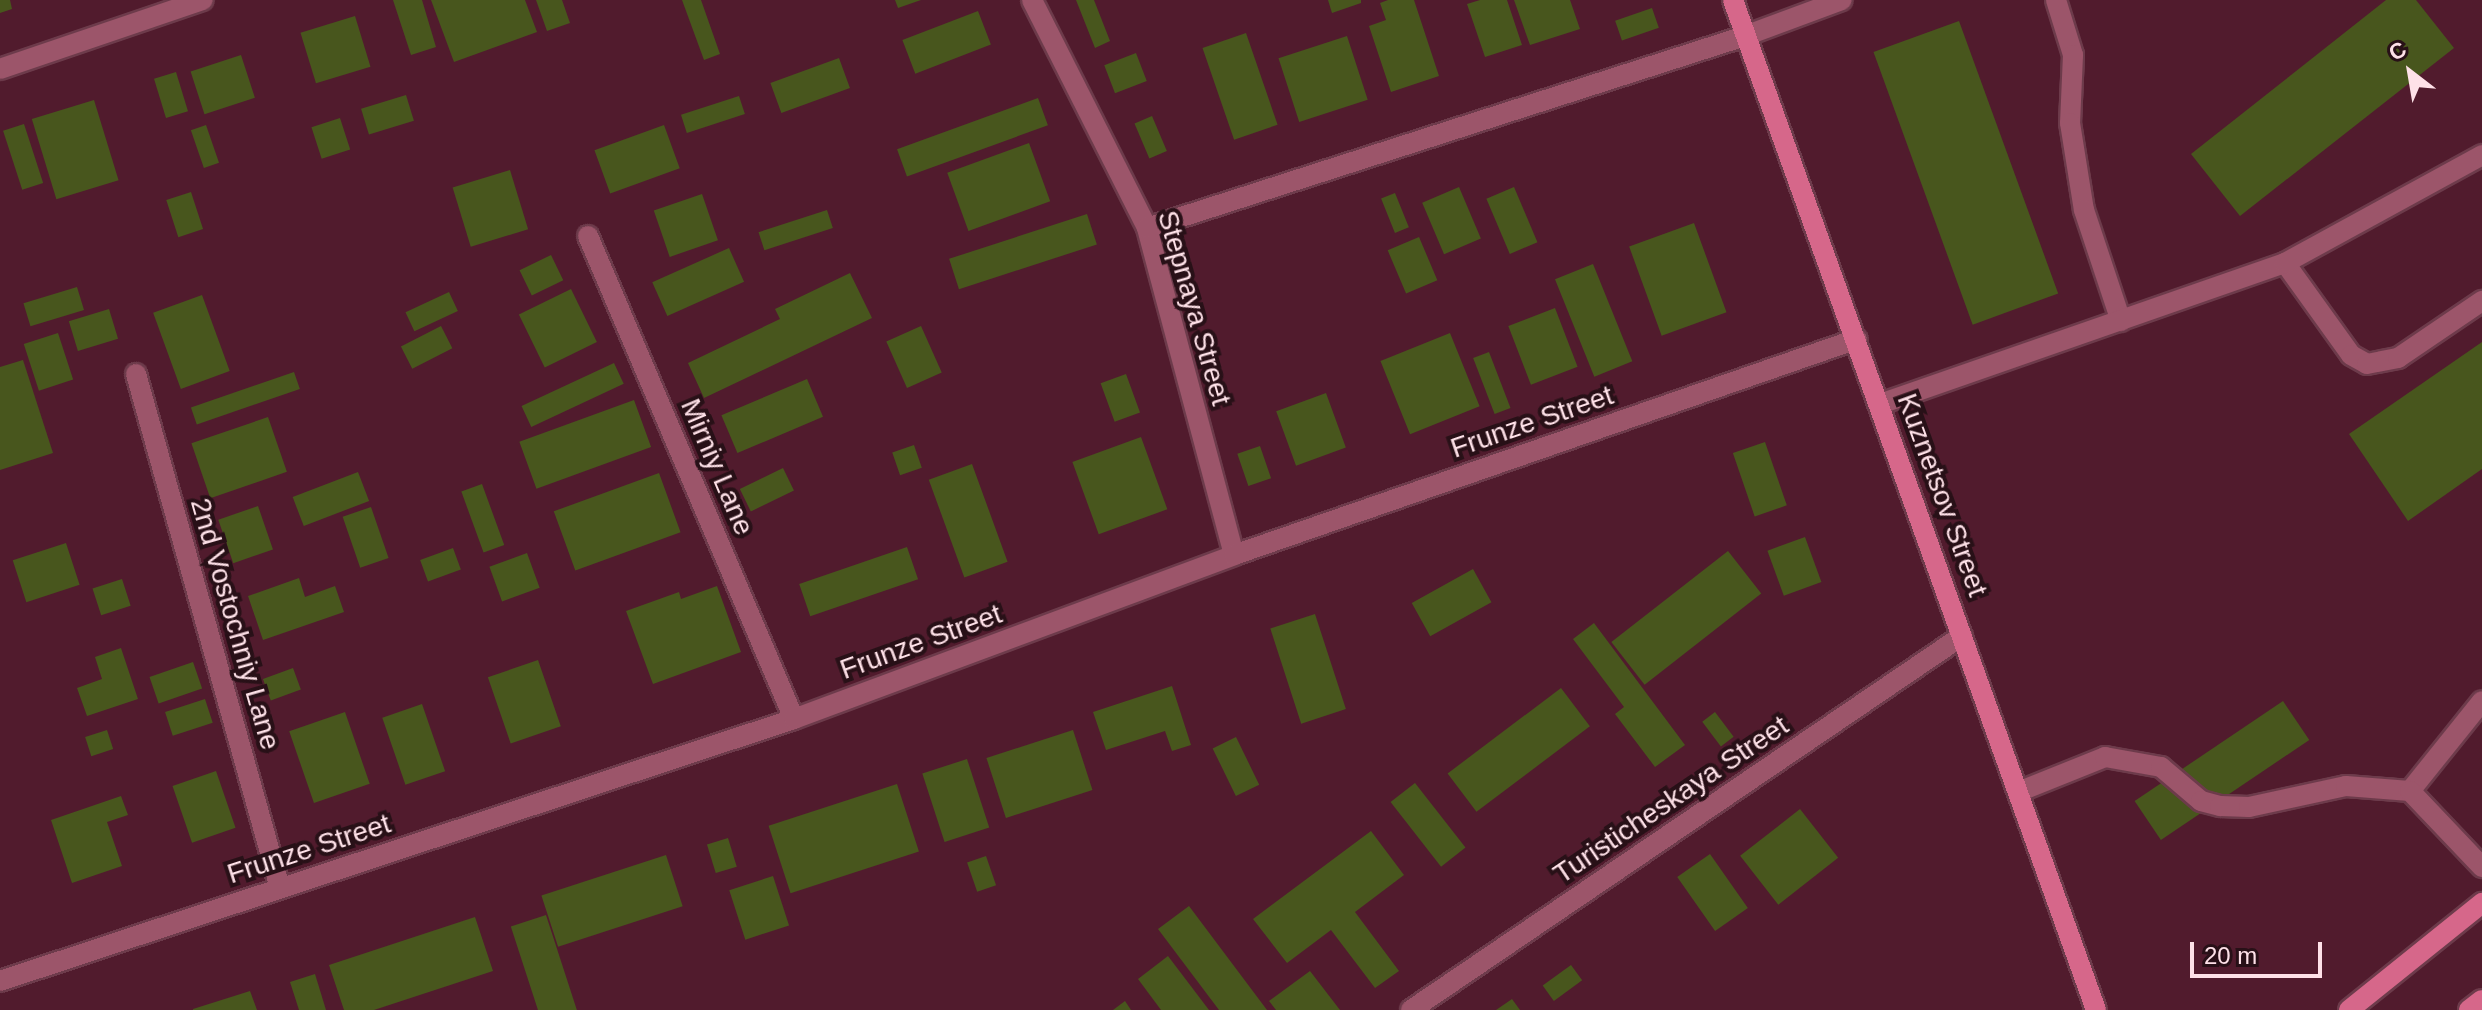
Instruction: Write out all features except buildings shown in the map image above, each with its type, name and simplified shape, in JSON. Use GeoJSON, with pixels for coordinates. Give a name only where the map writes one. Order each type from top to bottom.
{"type":"FeatureCollection","features":[{"type":"Feature","properties":{"kind":"street"},"geometry":{"type":"LineString","coordinates":[[0,69],[203,0]]}},
{"type":"Feature","properties":{"kind":"street","name":"Stepnaya Street"},"geometry":{"type":"LineString","coordinates":[[1032,0],[1147,228],[1234,555]]}},
{"type":"Feature","properties":{"kind":"street","name":"Kuznetsov Street"},"geometry":{"type":"LineString","coordinates":[[1733,0],[2096,1010]]}},
{"type":"Feature","properties":{"kind":"street"},"geometry":{"type":"LineString","coordinates":[[1147,228],[1745,36],[1842,0]]}},
{"type":"Feature","properties":{"kind":"street"},"geometry":{"type":"LineString","coordinates":[[2056,0],[2073,55],[2070,123],[2084,210],[2121,321]]}},
{"type":"Feature","properties":{"kind":"street"},"geometry":{"type":"LineString","coordinates":[[1880,404],[2285,263],[2482,155]]}},
{"type":"Feature","properties":{"kind":"street","name":"Mirniy Lane"},"geometry":{"type":"LineString","coordinates":[[588,236],[794,719]]}},
{"type":"Feature","properties":{"kind":"street"},"geometry":{"type":"LineString","coordinates":[[2285,263],[2351,355],[2367,364],[2398,358],[2482,301]]}},
{"type":"Feature","properties":{"kind":"street","name":"Frunze Street"},"geometry":{"type":"LineString","coordinates":[[0,981],[794,719],[1234,555],[1857,339]]}},
{"type":"Feature","properties":{"kind":"street","name":"2nd Vostochniy Lane"},"geometry":{"type":"LineString","coordinates":[[136,374],[280,888]]}},
{"type":"Feature","properties":{"kind":"street","name":"Turisticheskaya Street"},"geometry":{"type":"LineString","coordinates":[[1411,1010],[1962,636]]}},
{"type":"Feature","properties":{"kind":"street"},"geometry":{"type":"LineString","coordinates":[[2410,791],[2482,701]]}},
{"type":"Feature","properties":{"kind":"street"},"geometry":{"type":"LineString","coordinates":[[2018,792],[2105,757],[2161,767],[2201,801],[2220,806],[2249,807],[2346,786],[2410,791],[2482,867]]}},
{"type":"Feature","properties":{"kind":"street"},"geometry":{"type":"LineString","coordinates":[[2349,1010],[2482,903]]}},
{"type":"Feature","properties":{"kind":"street"},"geometry":{"type":"LineString","coordinates":[[2469,1010],[2482,1000]]}}]}
